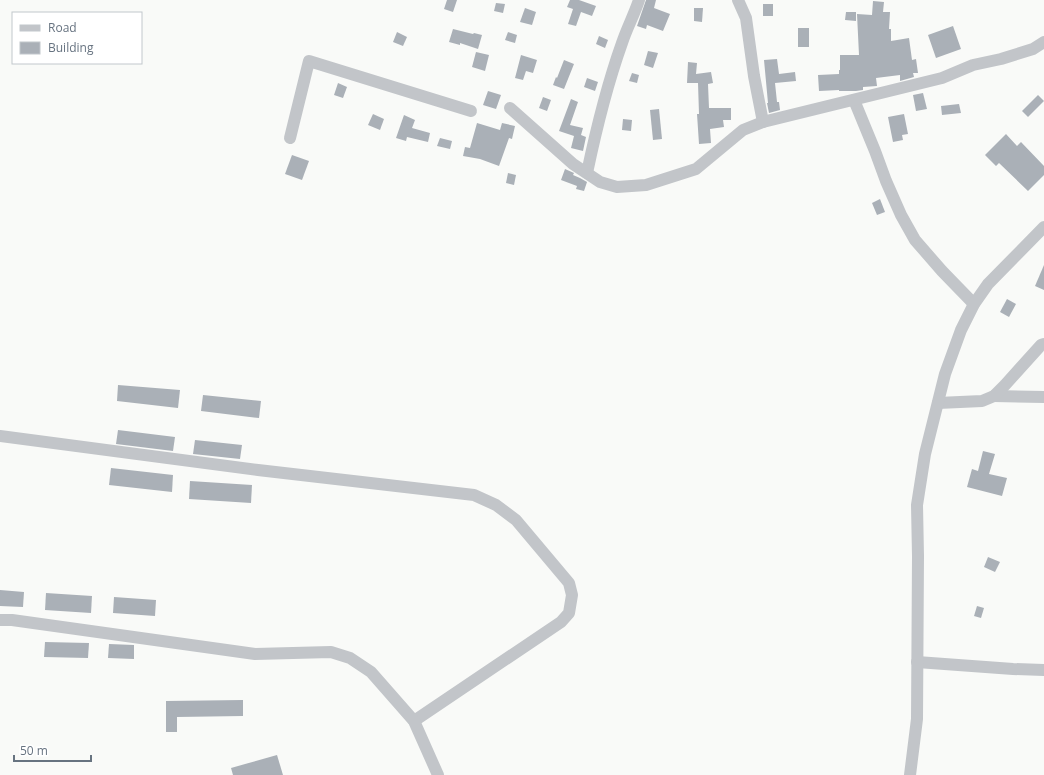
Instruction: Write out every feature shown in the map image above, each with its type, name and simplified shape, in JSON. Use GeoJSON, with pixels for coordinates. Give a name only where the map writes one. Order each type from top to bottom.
{"type":"FeatureCollection","features":[{"type":"Feature","properties":{"kind":"street"},"geometry":{"type":"LineString","coordinates":[[587,173],[596,133],[613,72],[639,0]]}},
{"type":"Feature","properties":{"kind":"street"},"geometry":{"type":"LineString","coordinates":[[738,0],[746,18],[754,76],[763,122]]}},
{"type":"Feature","properties":{"kind":"street"},"geometry":{"type":"LineString","coordinates":[[510,108],[574,164],[600,182],[617,187],[646,185],[696,169],[743,130],[763,122],[942,78],[973,65],[1001,59],[1034,49],[1044,42]]}},
{"type":"Feature","properties":{"kind":"street"},"geometry":{"type":"LineString","coordinates":[[290,138],[309,61],[471,111]]}},
{"type":"Feature","properties":{"kind":"street"},"geometry":{"type":"LineString","coordinates":[[854,100],[886,182],[901,215],[915,240],[974,304]]}},
{"type":"Feature","properties":{"kind":"street"},"geometry":{"type":"LineString","coordinates":[[910,775],[917,720],[917,506],[925,454],[945,374],[961,330],[974,304],[988,284],[1044,228]]}},
{"type":"Feature","properties":{"kind":"street"},"geometry":{"type":"LineString","coordinates":[[938,403],[982,401],[994,396],[1041,345],[1044,344]]}},
{"type":"Feature","properties":{"kind":"street"},"geometry":{"type":"LineString","coordinates":[[994,396],[1044,397]]}},
{"type":"Feature","properties":{"kind":"street"},"geometry":{"type":"LineString","coordinates":[[0,436],[258,470],[474,495],[496,505],[516,520],[569,583],[572,595],[569,612],[561,622],[414,721]]}},
{"type":"Feature","properties":{"kind":"street"},"geometry":{"type":"LineString","coordinates":[[0,620],[12,620],[255,654],[331,652],[350,658],[371,672],[414,721],[438,775]]}},
{"type":"Feature","properties":{"kind":"street"},"geometry":{"type":"LineString","coordinates":[[917,662],[1044,670]]}},
{"type":"Feature","properties":{"kind":"building"},"geometry":{"type":"Polygon","coordinates":[[[447,0],[457,0],[453,12],[444,9],[447,0]]]}},
{"type":"Feature","properties":{"kind":"building"},"geometry":{"type":"Polygon","coordinates":[[[570,0],[579,0],[596,6],[592,16],[581,12],[576,26],[568,24],[573,9],[567,7],[570,0]]]}},
{"type":"Feature","properties":{"kind":"building"},"geometry":{"type":"Polygon","coordinates":[[[646,0],[656,0],[654,8],[670,14],[663,31],[647,25],[646,29],[637,26],[646,0]]]}},
{"type":"Feature","properties":{"kind":"building"},"geometry":{"type":"Polygon","coordinates":[[[873,1],[884,2],[883,12],[890,12],[889,29],[891,29],[891,41],[909,38],[912,60],[916,59],[918,73],[913,73],[914,77],[900,81],[900,75],[876,78],[877,86],[863,87],[863,90],[819,91],[818,75],[839,74],[840,55],[859,55],[857,14],[872,15],[873,1]]]}},
{"type":"Feature","properties":{"kind":"building"},"geometry":{"type":"Polygon","coordinates":[[[496,3],[505,4],[503,13],[494,11],[496,3]]]}},
{"type":"Feature","properties":{"kind":"building"},"geometry":{"type":"Polygon","coordinates":[[[763,4],[773,4],[773,16],[763,16],[763,4]]]}},
{"type":"Feature","properties":{"kind":"building"},"geometry":{"type":"Polygon","coordinates":[[[525,8],[536,12],[532,25],[520,22],[525,8]]]}},
{"type":"Feature","properties":{"kind":"building"},"geometry":{"type":"Polygon","coordinates":[[[694,8],[703,8],[702,22],[694,21],[694,8]]]}},
{"type":"Feature","properties":{"kind":"building"},"geometry":{"type":"Polygon","coordinates":[[[846,12],[856,12],[856,21],[845,20],[846,12]]]}},
{"type":"Feature","properties":{"kind":"building"},"geometry":{"type":"Polygon","coordinates":[[[953,26],[961,49],[936,58],[928,35],[953,26]]]}},
{"type":"Feature","properties":{"kind":"building"},"geometry":{"type":"Polygon","coordinates":[[[798,28],[809,28],[809,47],[798,47],[798,28]]]}},
{"type":"Feature","properties":{"kind":"building"},"geometry":{"type":"Polygon","coordinates":[[[453,29],[482,35],[478,49],[460,43],[460,45],[449,42],[453,29]]]}},
{"type":"Feature","properties":{"kind":"building"},"geometry":{"type":"Polygon","coordinates":[[[397,32],[407,37],[403,46],[393,42],[397,32]]]}},
{"type":"Feature","properties":{"kind":"building"},"geometry":{"type":"Polygon","coordinates":[[[508,32],[517,35],[515,43],[505,40],[508,32]]]}},
{"type":"Feature","properties":{"kind":"building"},"geometry":{"type":"Polygon","coordinates":[[[599,36],[608,40],[605,48],[596,44],[599,36]]]}},
{"type":"Feature","properties":{"kind":"building"},"geometry":{"type":"Polygon","coordinates":[[[648,51],[658,53],[653,68],[644,65],[648,51]]]}},
{"type":"Feature","properties":{"kind":"building"},"geometry":{"type":"Polygon","coordinates":[[[476,52],[489,55],[485,71],[472,67],[476,52]]]}},
{"type":"Feature","properties":{"kind":"building"},"geometry":{"type":"Polygon","coordinates":[[[521,55],[537,60],[533,73],[526,71],[523,80],[515,78],[521,55]]]}},
{"type":"Feature","properties":{"kind":"building"},"geometry":{"type":"Polygon","coordinates":[[[777,59],[779,74],[795,72],[796,81],[775,83],[777,102],[779,102],[780,110],[769,113],[764,60],[777,59]]]}},
{"type":"Feature","properties":{"kind":"building"},"geometry":{"type":"Polygon","coordinates":[[[564,60],[574,64],[564,89],[553,85],[564,60]]]}},
{"type":"Feature","properties":{"kind":"building"},"geometry":{"type":"Polygon","coordinates":[[[688,62],[697,63],[696,74],[711,72],[713,83],[708,84],[709,108],[731,108],[731,120],[723,120],[724,127],[710,129],[711,143],[699,144],[697,114],[699,114],[698,83],[687,83],[688,62]]]}},
{"type":"Feature","properties":{"kind":"building"},"geometry":{"type":"Polygon","coordinates":[[[632,73],[639,75],[637,83],[629,81],[632,73]]]}},
{"type":"Feature","properties":{"kind":"building"},"geometry":{"type":"Polygon","coordinates":[[[587,78],[598,82],[595,91],[584,87],[587,78]]]}},
{"type":"Feature","properties":{"kind":"building"},"geometry":{"type":"Polygon","coordinates":[[[338,83],[347,87],[343,98],[334,95],[338,83]]]}},
{"type":"Feature","properties":{"kind":"building"},"geometry":{"type":"Polygon","coordinates":[[[488,91],[501,95],[496,109],[483,105],[488,91]]]}},
{"type":"Feature","properties":{"kind":"building"},"geometry":{"type":"Polygon","coordinates":[[[923,93],[927,109],[916,111],[913,95],[923,93]]]}},
{"type":"Feature","properties":{"kind":"building"},"geometry":{"type":"Polygon","coordinates":[[[1038,95],[1044,101],[1028,117],[1022,111],[1038,95]]]}},
{"type":"Feature","properties":{"kind":"building"},"geometry":{"type":"Polygon","coordinates":[[[543,97],[551,100],[547,111],[539,108],[543,97]]]}},
{"type":"Feature","properties":{"kind":"building"},"geometry":{"type":"Polygon","coordinates":[[[571,99],[578,102],[570,125],[583,128],[581,135],[586,137],[583,151],[571,148],[574,136],[559,131],[571,99]]]}},
{"type":"Feature","properties":{"kind":"building"},"geometry":{"type":"Polygon","coordinates":[[[959,104],[961,113],[942,115],[941,106],[959,104]]]}},
{"type":"Feature","properties":{"kind":"building"},"geometry":{"type":"Polygon","coordinates":[[[659,109],[662,139],[653,140],[650,110],[659,109]]]}},
{"type":"Feature","properties":{"kind":"building"},"geometry":{"type":"Polygon","coordinates":[[[373,114],[384,119],[380,130],[368,125],[373,114]]]}},
{"type":"Feature","properties":{"kind":"building"},"geometry":{"type":"Polygon","coordinates":[[[904,114],[908,134],[902,135],[903,140],[893,142],[888,117],[904,114]]]}},
{"type":"Feature","properties":{"kind":"building"},"geometry":{"type":"Polygon","coordinates":[[[404,115],[415,120],[412,128],[430,133],[428,142],[407,137],[406,141],[396,138],[404,115]]]}},
{"type":"Feature","properties":{"kind":"building"},"geometry":{"type":"Polygon","coordinates":[[[623,119],[632,120],[631,131],[622,130],[623,119]]]}},
{"type":"Feature","properties":{"kind":"building"},"geometry":{"type":"Polygon","coordinates":[[[477,123],[500,130],[502,123],[515,126],[512,139],[509,138],[499,166],[480,159],[463,156],[465,147],[470,148],[477,123]]]}},
{"type":"Feature","properties":{"kind":"building"},"geometry":{"type":"Polygon","coordinates":[[[1006,134],[1017,146],[1021,142],[1044,166],[1044,175],[1028,191],[999,163],[996,166],[985,155],[1006,134]]]}},
{"type":"Feature","properties":{"kind":"building"},"geometry":{"type":"Polygon","coordinates":[[[440,138],[452,141],[450,149],[437,146],[440,138]]]}},
{"type":"Feature","properties":{"kind":"building"},"geometry":{"type":"Polygon","coordinates":[[[292,155],[309,161],[302,180],[285,174],[292,155]]]}},
{"type":"Feature","properties":{"kind":"building"},"geometry":{"type":"Polygon","coordinates":[[[565,169],[587,182],[584,191],[576,189],[577,186],[561,180],[565,169]]]}},
{"type":"Feature","properties":{"kind":"building"},"geometry":{"type":"Polygon","coordinates":[[[508,173],[516,175],[514,185],[506,183],[508,173]]]}},
{"type":"Feature","properties":{"kind":"building"},"geometry":{"type":"Polygon","coordinates":[[[880,199],[885,212],[877,215],[872,203],[880,199]]]}},
{"type":"Feature","properties":{"kind":"building"},"geometry":{"type":"Polygon","coordinates":[[[1044,265],[1044,290],[1035,286],[1044,265]]]}},
{"type":"Feature","properties":{"kind":"building"},"geometry":{"type":"Polygon","coordinates":[[[1007,299],[1016,304],[1009,317],[1000,312],[1007,299]]]}},
{"type":"Feature","properties":{"kind":"building"},"geometry":{"type":"Polygon","coordinates":[[[118,385],[180,390],[178,408],[117,401],[118,385]]]}},
{"type":"Feature","properties":{"kind":"building"},"geometry":{"type":"Polygon","coordinates":[[[203,395],[261,401],[259,418],[201,411],[203,395]]]}},
{"type":"Feature","properties":{"kind":"building"},"geometry":{"type":"Polygon","coordinates":[[[118,430],[175,437],[173,451],[116,444],[118,430]]]}},
{"type":"Feature","properties":{"kind":"building"},"geometry":{"type":"Polygon","coordinates":[[[195,440],[242,445],[240,459],[193,454],[195,440]]]}},
{"type":"Feature","properties":{"kind":"building"},"geometry":{"type":"Polygon","coordinates":[[[983,451],[995,454],[989,474],[1007,478],[1002,496],[967,487],[972,469],[978,471],[983,451]]]}},
{"type":"Feature","properties":{"kind":"building"},"geometry":{"type":"Polygon","coordinates":[[[111,468],[173,475],[172,492],[109,485],[111,468]]]}},
{"type":"Feature","properties":{"kind":"building"},"geometry":{"type":"Polygon","coordinates":[[[190,481],[252,485],[251,503],[189,499],[190,481]]]}},
{"type":"Feature","properties":{"kind":"building"},"geometry":{"type":"Polygon","coordinates":[[[988,557],[1000,562],[995,572],[984,567],[988,557]]]}},
{"type":"Feature","properties":{"kind":"building"},"geometry":{"type":"Polygon","coordinates":[[[0,590],[24,592],[23,607],[0,606],[0,590]]]}},
{"type":"Feature","properties":{"kind":"building"},"geometry":{"type":"Polygon","coordinates":[[[46,593],[92,596],[91,613],[45,610],[46,593]]]}},
{"type":"Feature","properties":{"kind":"building"},"geometry":{"type":"Polygon","coordinates":[[[114,597],[156,600],[155,616],[113,613],[114,597]]]}},
{"type":"Feature","properties":{"kind":"building"},"geometry":{"type":"Polygon","coordinates":[[[977,606],[984,608],[981,618],[974,616],[977,606]]]}},
{"type":"Feature","properties":{"kind":"building"},"geometry":{"type":"Polygon","coordinates":[[[45,642],[89,643],[88,658],[44,657],[45,642]]]}},
{"type":"Feature","properties":{"kind":"building"},"geometry":{"type":"Polygon","coordinates":[[[109,644],[134,645],[134,659],[108,658],[109,644]]]}},
{"type":"Feature","properties":{"kind":"building"},"geometry":{"type":"Polygon","coordinates":[[[243,700],[243,716],[177,717],[177,732],[166,732],[166,701],[243,700]]]}},
{"type":"Feature","properties":{"kind":"building"},"geometry":{"type":"Polygon","coordinates":[[[277,755],[283,775],[233,775],[231,768],[277,755]]]}}]}
